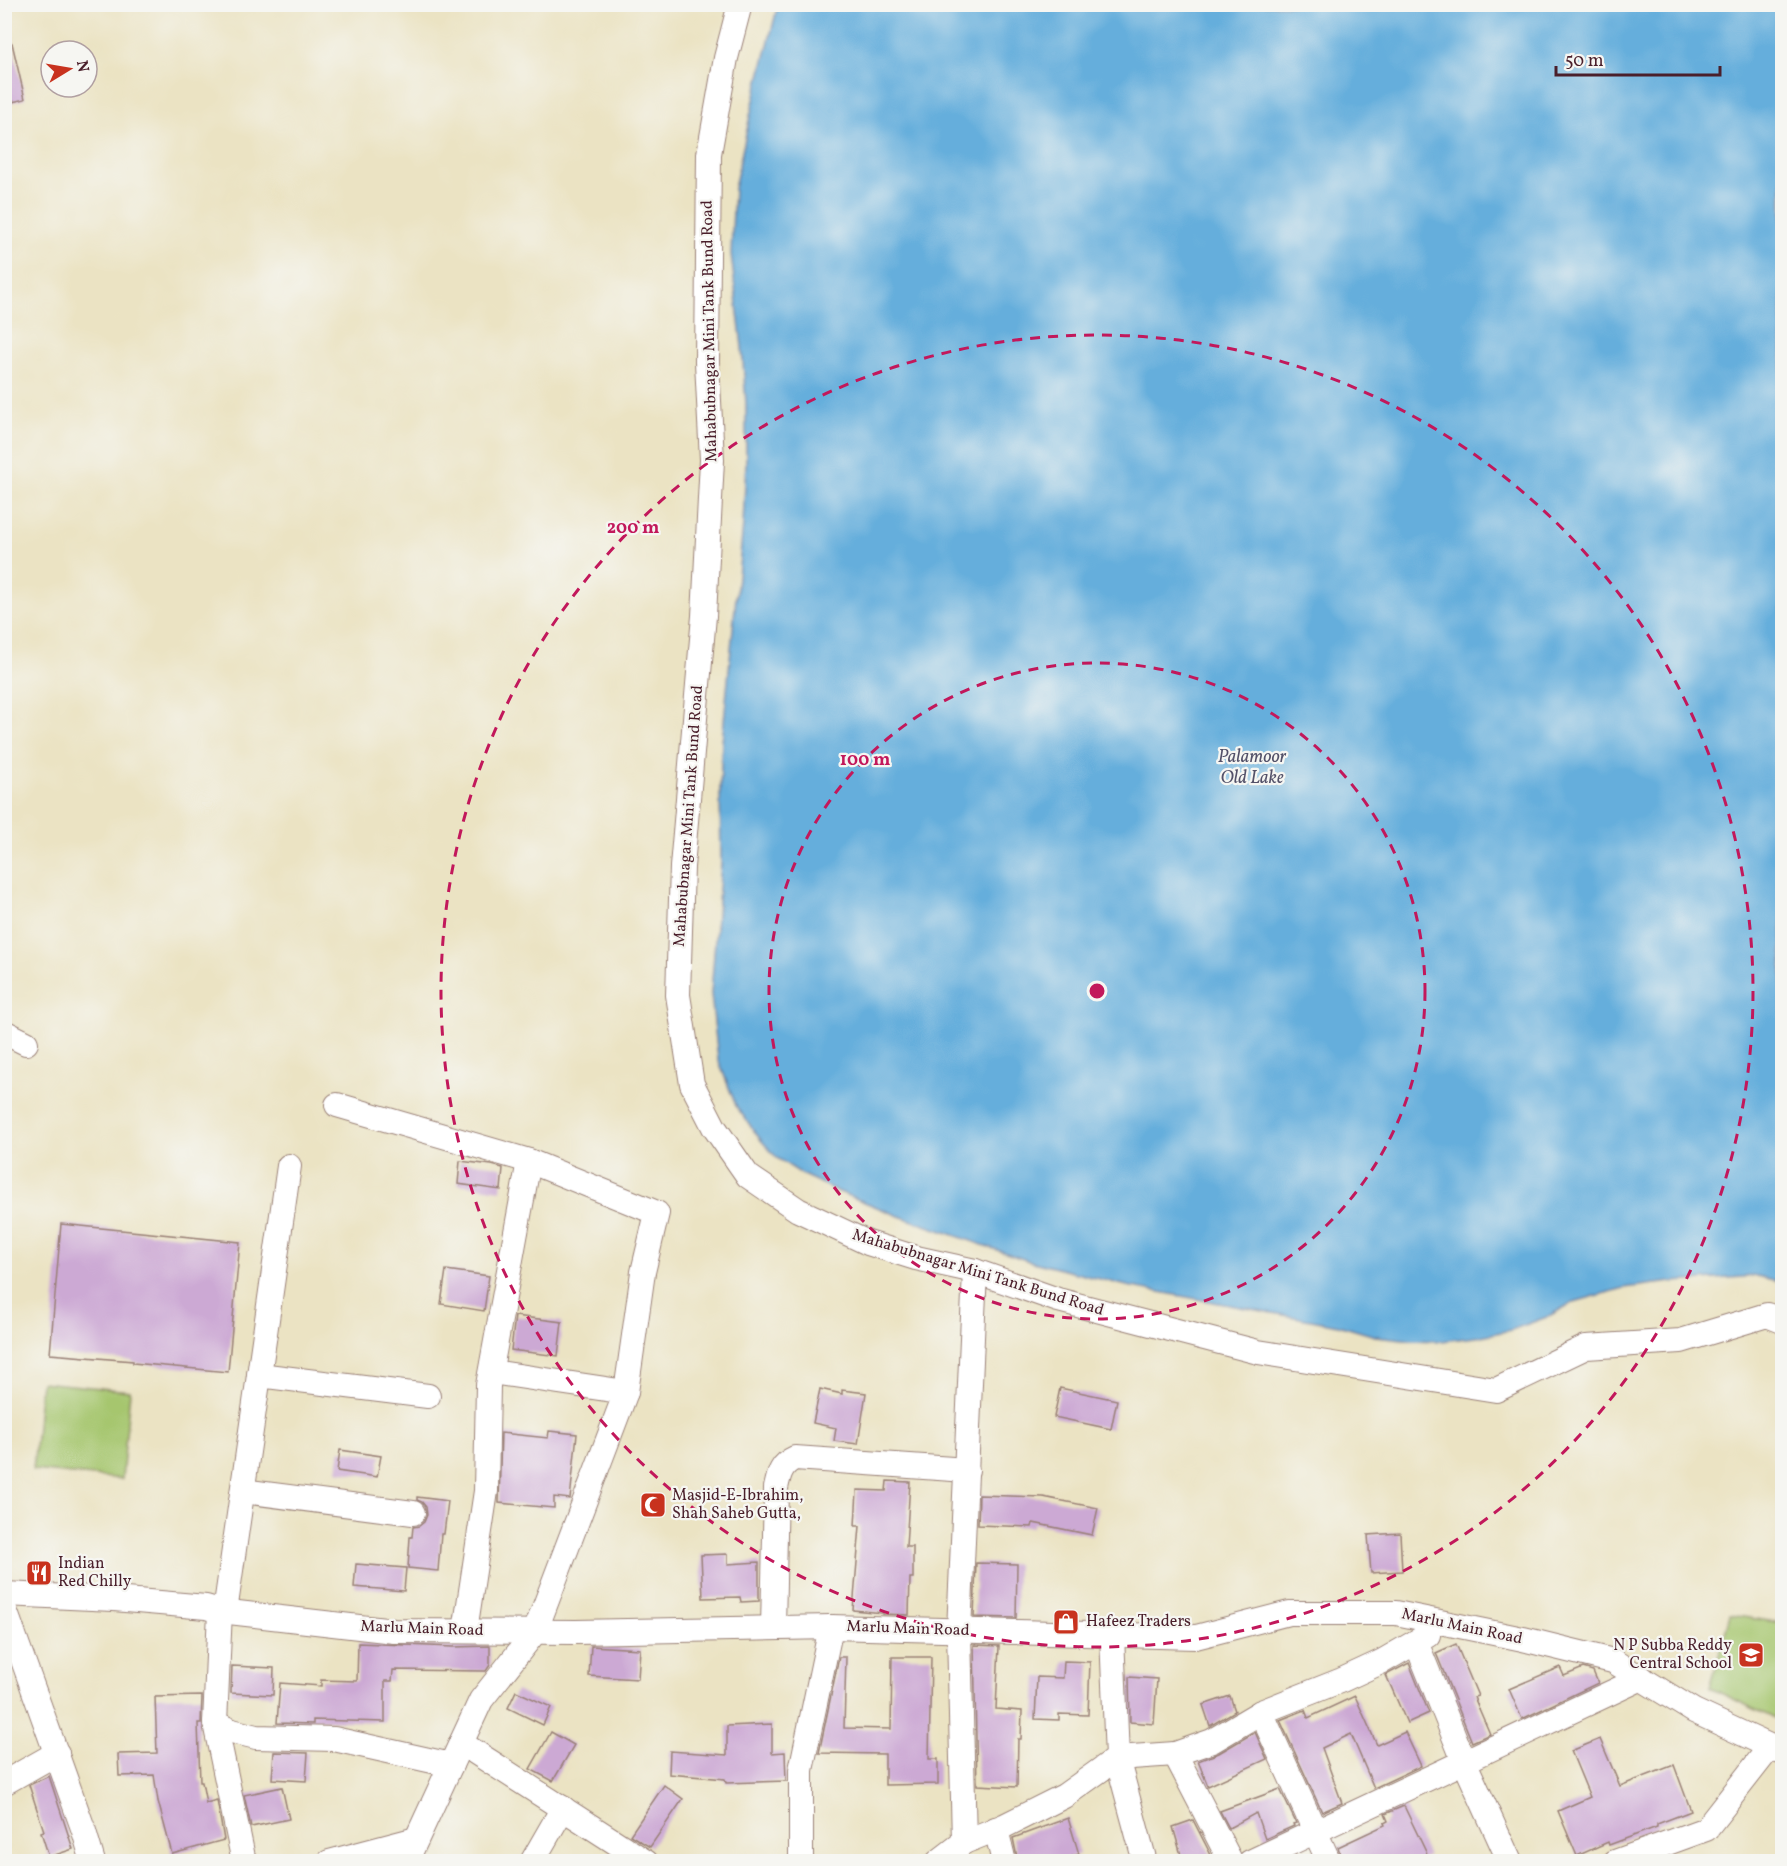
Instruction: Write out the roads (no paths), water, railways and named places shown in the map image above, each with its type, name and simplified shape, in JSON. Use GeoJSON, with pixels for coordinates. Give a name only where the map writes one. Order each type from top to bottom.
{"type":"FeatureCollection","features":[{"type":"Feature","properties":{"kind":"street","name":"Mahabubnagar Mini Tank Bund Road"},"geometry":{"type":"LineString","coordinates":[[740,4],[726,58],[709,154],[707,362],[712,460],[704,616],[682,867],[678,995],[692,1084],[714,1127],[748,1176],[798,1210],[868,1243],[916,1258],[975,1271],[1058,1300],[1258,1352],[1496,1390],[1586,1347],[1681,1341],[1767,1315],[1782,1321]]}},
{"type":"Feature","properties":{"kind":"street"},"geometry":{"type":"LineString","coordinates":[[4,1032],[26,1042]]}},
{"type":"Feature","properties":{"kind":"street"},"geometry":{"type":"LineString","coordinates":[[337,1106],[529,1161],[657,1213],[643,1272],[626,1392],[534,1632],[481,1700],[406,1862]]}},
{"type":"Feature","properties":{"kind":"street"},"geometry":{"type":"LineString","coordinates":[[465,1631],[486,1491],[488,1385],[529,1161]]}},
{"type":"Feature","properties":{"kind":"street"},"geometry":{"type":"LineString","coordinates":[[244,1862],[215,1724],[223,1611],[243,1491],[289,1166]]}},
{"type":"Feature","properties":{"kind":"street"},"geometry":{"type":"LineString","coordinates":[[964,1842],[959,1631],[975,1271]]}},
{"type":"Feature","properties":{"kind":"street"},"geometry":{"type":"LineString","coordinates":[[491,1372],[626,1392]]}},
{"type":"Feature","properties":{"kind":"street"},"geometry":{"type":"LineString","coordinates":[[259,1375],[428,1396]]}},
{"type":"Feature","properties":{"kind":"street"},"geometry":{"type":"LineString","coordinates":[[773,1628],[776,1488],[779,1474],[786,1462],[795,1458],[967,1470]]}},
{"type":"Feature","properties":{"kind":"street"},"geometry":{"type":"LineString","coordinates":[[243,1491],[413,1513]]}},
{"type":"Feature","properties":{"kind":"street","name":"Marlu Main Road"},"geometry":{"type":"LineString","coordinates":[[4,1594],[206,1606],[223,1611],[394,1631],[534,1632],[831,1627],[1196,1637],[1289,1613],[1396,1613],[1613,1660],[1695,1711],[1776,1749]]}},
{"type":"Feature","properties":{"kind":"street"},"geometry":{"type":"LineString","coordinates":[[4,1607],[93,1862]]}},
{"type":"Feature","properties":{"kind":"street"},"geometry":{"type":"LineString","coordinates":[[938,1862],[964,1842],[1064,1796],[1117,1758],[1174,1754],[1212,1742],[1261,1712],[1383,1661],[1448,1624]]}},
{"type":"Feature","properties":{"kind":"street"},"geometry":{"type":"LineString","coordinates":[[801,1862],[801,1770],[831,1627]]}},
{"type":"Feature","properties":{"kind":"street"},"geometry":{"type":"LineString","coordinates":[[1112,1635],[1117,1758],[1145,1862]]}},
{"type":"Feature","properties":{"kind":"street"},"geometry":{"type":"LineString","coordinates":[[1416,1642],[1464,1761],[1510,1862]]}},
{"type":"Feature","properties":{"kind":"street"},"geometry":{"type":"LineString","coordinates":[[1250,1862],[1642,1678]]}},
{"type":"Feature","properties":{"kind":"street"},"geometry":{"type":"LineString","coordinates":[[1261,1712],[1329,1862]]}},
{"type":"Feature","properties":{"kind":"street"},"geometry":{"type":"LineString","coordinates":[[215,1724],[256,1737],[334,1739],[451,1765]]}},
{"type":"Feature","properties":{"kind":"street"},"geometry":{"type":"LineString","coordinates":[[461,1743],[646,1862]]}},
{"type":"Feature","properties":{"kind":"street"},"geometry":{"type":"LineString","coordinates":[[1776,1749],[1782,1772]]}},
{"type":"Feature","properties":{"kind":"street"},"geometry":{"type":"LineString","coordinates":[[1615,1862],[1706,1829],[1776,1749]]}},
{"type":"Feature","properties":{"kind":"street"},"geometry":{"type":"LineString","coordinates":[[4,1783],[57,1754]]}},
{"type":"Feature","properties":{"kind":"street"},"geometry":{"type":"LineString","coordinates":[[1174,1754],[1231,1862]]}},
{"type":"Feature","properties":{"kind":"street"},"geometry":{"type":"LineString","coordinates":[[532,1862],[563,1808]]}},
{"type":"Feature","properties":{"kind":"street"},"geometry":{"type":"LineString","coordinates":[[996,1829],[1004,1862]]}},
{"type":"Feature","properties":{"kind":"street"},"geometry":{"type":"LineString","coordinates":[[328,1862],[416,1839]]}},
{"type":"Feature","properties":{"kind":"water","name":"Palamoor Old Lake"},"geometry":{"type":"Polygon","coordinates":[[[778,5],[1782,5],[1782,1282],[1757,1276],[1624,1288],[1574,1302],[1547,1317],[1511,1330],[1476,1337],[1441,1341],[1375,1336],[1338,1325],[1127,1286],[1029,1261],[899,1216],[837,1191],[803,1175],[777,1158],[760,1139],[736,1106],[718,1059],[711,994],[721,862],[722,742],[743,525],[746,462],[746,404],[742,347],[731,254],[734,188],[778,5]]]}},
{"type":"Feature","properties":{"kind":"place","name":"Masjid-E-Ibrahim, Shah Saheb Gutta,"},"geometry":{"type":"Point","coordinates":[653,1505]}},
{"type":"Feature","properties":{"kind":"place","name":"Indian Red Chilly"},"geometry":{"type":"Point","coordinates":[39,1573]}},
{"type":"Feature","properties":{"kind":"place","name":"Hafeez Traders"},"geometry":{"type":"Point","coordinates":[1066,1622]}},
{"type":"Feature","properties":{"kind":"place","name":"N P Subba Reddy Central School"},"geometry":{"type":"Point","coordinates":[1751,1655]}}]}
